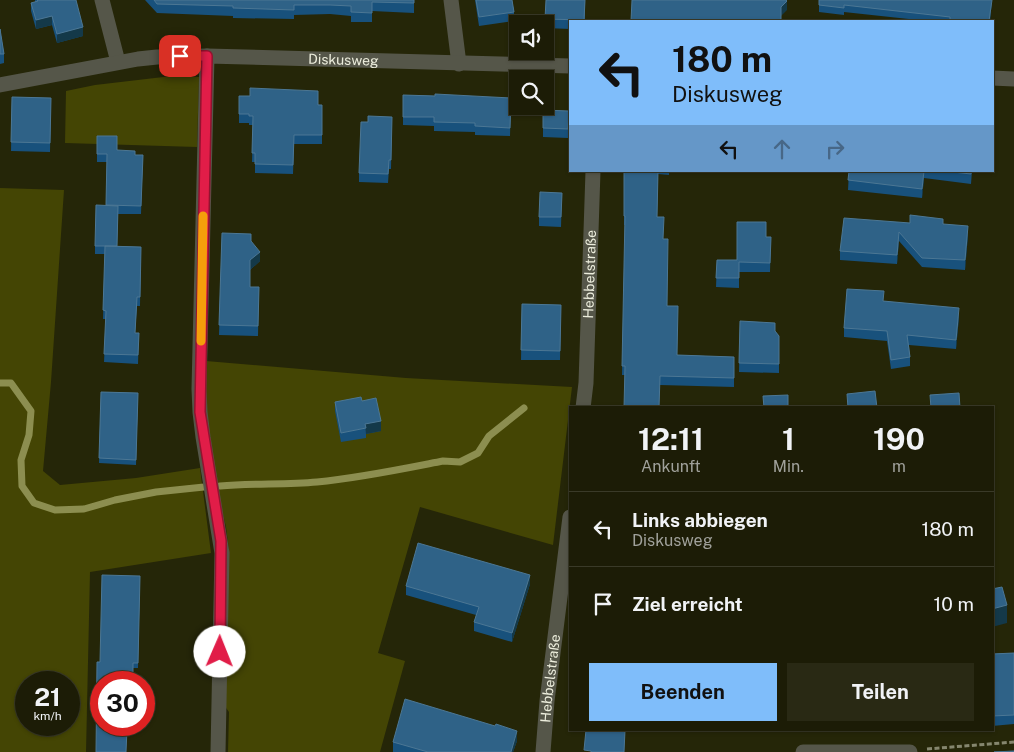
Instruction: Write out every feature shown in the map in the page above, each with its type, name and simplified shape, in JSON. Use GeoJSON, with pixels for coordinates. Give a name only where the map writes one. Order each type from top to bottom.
{"type":"FeatureCollection","features":[{"type":"Feature","properties":{"kind":"street"},"geometry":{"type":"LineString","coordinates":[[102,0],[118,62]]}},
{"type":"Feature","properties":{"kind":"street"},"geometry":{"type":"LineString","coordinates":[[451,0],[459,64]]}},
{"type":"Feature","properties":{"kind":"street"},"geometry":{"type":"LineString","coordinates":[[207,56],[200,396],[203,436],[222,553],[218,752]]}},
{"type":"Feature","properties":{"kind":"street","name":"Diskusweg"},"geometry":{"type":"LineString","coordinates":[[0,85],[118,62],[157,57],[207,56],[569,66]]}},
{"type":"Feature","properties":{"kind":"street"},"geometry":{"type":"LineString","coordinates":[[994,78],[1014,79]]}},
{"type":"Feature","properties":{"kind":"street","name":"Hebbelstraße"},"geometry":{"type":"LineString","coordinates":[[583,406],[586,383],[593,172]]}},
{"type":"Feature","properties":{"kind":"street","name":"Hebbelstraße"},"geometry":{"type":"LineString","coordinates":[[544,752],[548,701],[569,525]]}},
{"type":"Feature","properties":{"kind":"street"},"geometry":{"type":"LineString","coordinates":[[804,752],[910,752]]}},
{"type":"Feature","properties":{"kind":"path"},"geometry":{"type":"LineString","coordinates":[[910,752],[938,747],[1014,742]]}},
{"type":"Feature","properties":{"kind":"shaded area"},"geometry":{"type":"Polygon","coordinates":[[[172,76],[199,77],[197,147],[65,143],[66,91],[95,85],[172,76]]]}},
{"type":"Feature","properties":{"kind":"shaded area"},"geometry":{"type":"Polygon","coordinates":[[[0,188],[64,190],[43,471],[60,485],[136,478],[200,468],[211,553],[90,572],[86,752],[0,752],[0,188]]]}},
{"type":"Feature","properties":{"kind":"shaded area"},"geometry":{"type":"Polygon","coordinates":[[[206,361],[406,378],[572,387],[553,545],[420,507],[378,653],[405,661],[380,752],[228,752],[229,712],[224,705],[229,551],[226,527],[213,472],[205,411],[206,361]]]}},
{"type":"Feature","properties":{"kind":"building"},"geometry":{"type":"Polygon","coordinates":[[[37,0],[76,0],[83,27],[57,34],[52,16],[36,20],[31,3],[37,0]]]}},
{"type":"Feature","properties":{"kind":"building"},"geometry":{"type":"Polygon","coordinates":[[[154,0],[414,0],[414,3],[372,2],[372,13],[351,12],[351,6],[294,5],[294,10],[157,4],[154,0]]]}},
{"type":"Feature","properties":{"kind":"building"},"geometry":{"type":"Polygon","coordinates":[[[476,0],[512,0],[514,12],[479,17],[476,0]]]}},
{"type":"Feature","properties":{"kind":"building"},"geometry":{"type":"Polygon","coordinates":[[[546,0],[585,0],[584,20],[554,19],[554,15],[545,15],[546,0]]]}},
{"type":"Feature","properties":{"kind":"building"},"geometry":{"type":"Polygon","coordinates":[[[632,0],[787,1],[781,7],[781,20],[631,20],[632,0]]]}},
{"type":"Feature","properties":{"kind":"building"},"geometry":{"type":"Polygon","coordinates":[[[819,0],[992,0],[989,20],[950,20],[950,17],[844,5],[844,8],[819,5],[819,0]]]}},
{"type":"Feature","properties":{"kind":"building"},"geometry":{"type":"Polygon","coordinates":[[[0,29],[4,54],[0,54],[0,29]]]}},
{"type":"Feature","properties":{"kind":"building"},"geometry":{"type":"Polygon","coordinates":[[[250,88],[318,91],[318,105],[322,105],[322,135],[294,135],[293,165],[255,164],[255,153],[252,153],[253,116],[239,114],[239,96],[250,96],[250,88]]]}},
{"type":"Feature","properties":{"kind":"building"},"geometry":{"type":"Polygon","coordinates":[[[435,94],[509,98],[510,128],[475,126],[475,123],[434,122],[434,117],[403,117],[403,95],[435,96],[435,94]]]}},
{"type":"Feature","properties":{"kind":"building"},"geometry":{"type":"Polygon","coordinates":[[[12,97],[51,98],[50,143],[11,142],[12,97]]]}},
{"type":"Feature","properties":{"kind":"building"},"geometry":{"type":"Polygon","coordinates":[[[554,110],[569,111],[568,129],[543,128],[543,115],[554,115],[554,110]]]}},
{"type":"Feature","properties":{"kind":"building"},"geometry":{"type":"Polygon","coordinates":[[[368,116],[392,117],[391,160],[389,160],[388,174],[359,173],[361,122],[368,122],[368,116]]]}},
{"type":"Feature","properties":{"kind":"building"},"geometry":{"type":"Polygon","coordinates":[[[97,136],[117,136],[117,150],[135,151],[135,155],[143,155],[141,206],[106,205],[107,154],[97,154],[97,136]]]}},
{"type":"Feature","properties":{"kind":"building"},"geometry":{"type":"Polygon","coordinates":[[[624,172],[658,172],[657,217],[664,217],[663,239],[668,239],[667,306],[678,306],[677,355],[734,357],[734,378],[660,376],[659,406],[624,406],[625,366],[622,366],[624,172]]]}},
{"type":"Feature","properties":{"kind":"building"},"geometry":{"type":"Polygon","coordinates":[[[849,172],[924,172],[922,189],[848,180],[849,172]]]}},
{"type":"Feature","properties":{"kind":"building"},"geometry":{"type":"Polygon","coordinates":[[[953,172],[971,172],[971,174],[953,172]]]}},
{"type":"Feature","properties":{"kind":"building"},"geometry":{"type":"Polygon","coordinates":[[[540,192],[562,193],[561,217],[539,217],[540,192]]]}},
{"type":"Feature","properties":{"kind":"building"},"geometry":{"type":"Polygon","coordinates":[[[96,205],[118,206],[117,246],[95,246],[96,205]]]}},
{"type":"Feature","properties":{"kind":"building"},"geometry":{"type":"Polygon","coordinates":[[[910,215],[943,219],[943,224],[968,226],[965,260],[922,258],[899,232],[897,255],[840,251],[844,218],[910,223],[910,215]]]}},
{"type":"Feature","properties":{"kind":"building"},"geometry":{"type":"Polygon","coordinates":[[[737,222],[766,222],[766,237],[771,237],[770,263],[739,262],[739,278],[716,278],[717,260],[737,260],[737,222]]]}},
{"type":"Feature","properties":{"kind":"building"},"geometry":{"type":"Polygon","coordinates":[[[222,233],[251,234],[251,241],[260,252],[250,260],[250,287],[259,287],[258,326],[219,325],[222,233]]]}},
{"type":"Feature","properties":{"kind":"building"},"geometry":{"type":"Polygon","coordinates":[[[105,246],[141,247],[140,297],[137,297],[135,333],[139,333],[138,355],[104,354],[106,311],[103,310],[105,246]]]}},
{"type":"Feature","properties":{"kind":"building"},"geometry":{"type":"Polygon","coordinates":[[[847,289],[884,291],[883,301],[959,308],[956,340],[907,335],[910,357],[891,360],[887,331],[844,328],[847,289]]]}},
{"type":"Feature","properties":{"kind":"building"},"geometry":{"type":"Polygon","coordinates":[[[522,304],[561,305],[560,351],[521,350],[522,304]]]}},
{"type":"Feature","properties":{"kind":"building"},"geometry":{"type":"Polygon","coordinates":[[[740,321],[775,323],[775,331],[779,336],[779,364],[739,363],[740,321]]]}},
{"type":"Feature","properties":{"kind":"building"},"geometry":{"type":"Polygon","coordinates":[[[875,391],[877,406],[848,406],[847,394],[875,391]]]}},
{"type":"Feature","properties":{"kind":"building"},"geometry":{"type":"Polygon","coordinates":[[[101,392],[138,393],[136,460],[99,458],[101,392]]]}},
{"type":"Feature","properties":{"kind":"building"},"geometry":{"type":"Polygon","coordinates":[[[959,393],[960,406],[931,406],[930,395],[959,393]]]}},
{"type":"Feature","properties":{"kind":"building"},"geometry":{"type":"Polygon","coordinates":[[[788,395],[788,406],[764,406],[763,396],[788,395]]]}},
{"type":"Feature","properties":{"kind":"building"},"geometry":{"type":"Polygon","coordinates":[[[361,397],[362,401],[376,398],[381,421],[365,424],[366,428],[341,433],[335,402],[361,397]]]}},
{"type":"Feature","properties":{"kind":"building"},"geometry":{"type":"Polygon","coordinates":[[[418,543],[530,575],[512,633],[474,622],[479,607],[406,586],[418,543]]]}},
{"type":"Feature","properties":{"kind":"building"},"geometry":{"type":"Polygon","coordinates":[[[102,575],[140,576],[138,663],[133,663],[133,671],[97,671],[97,662],[100,662],[102,575]]]}},
{"type":"Feature","properties":{"kind":"building"},"geometry":{"type":"Polygon","coordinates":[[[1002,587],[1007,605],[994,608],[994,589],[1002,587]]]}},
{"type":"Feature","properties":{"kind":"building"},"geometry":{"type":"Polygon","coordinates":[[[1014,653],[1014,715],[994,716],[994,654],[1014,653]]]}},
{"type":"Feature","properties":{"kind":"building"},"geometry":{"type":"Polygon","coordinates":[[[405,699],[517,731],[511,752],[428,752],[393,742],[405,699]]]}},
{"type":"Feature","properties":{"kind":"building"},"geometry":{"type":"Polygon","coordinates":[[[586,731],[625,731],[624,752],[591,752],[584,750],[586,731]]]}},
{"type":"Feature","properties":{"kind":"building"},"geometry":{"type":"Polygon","coordinates":[[[96,736],[127,736],[126,752],[96,752],[96,736]]]}},
{"type":"Feature","properties":{"kind":"waterway"},"geometry":{"type":"LineString","coordinates":[[0,383],[11,383],[31,411],[29,435],[21,460],[22,486],[34,503],[55,510],[84,509],[115,500],[156,492],[204,487]]}},
{"type":"Feature","properties":{"kind":"waterway"},"geometry":{"type":"LineString","coordinates":[[220,486],[317,482],[365,476],[443,461],[460,462],[478,453],[489,436],[524,408]]}},
{"type":"Feature","properties":{"kind":"slow traffic"},"geometry":{"type":"LineString","coordinates":[[201,341],[203,216]]}},
{"type":"Feature","properties":{"kind":"route"},"geometry":{"type":"LineString","coordinates":[[180,56],[207,56],[199,388],[203,436],[222,553],[220,652]]}}]}
